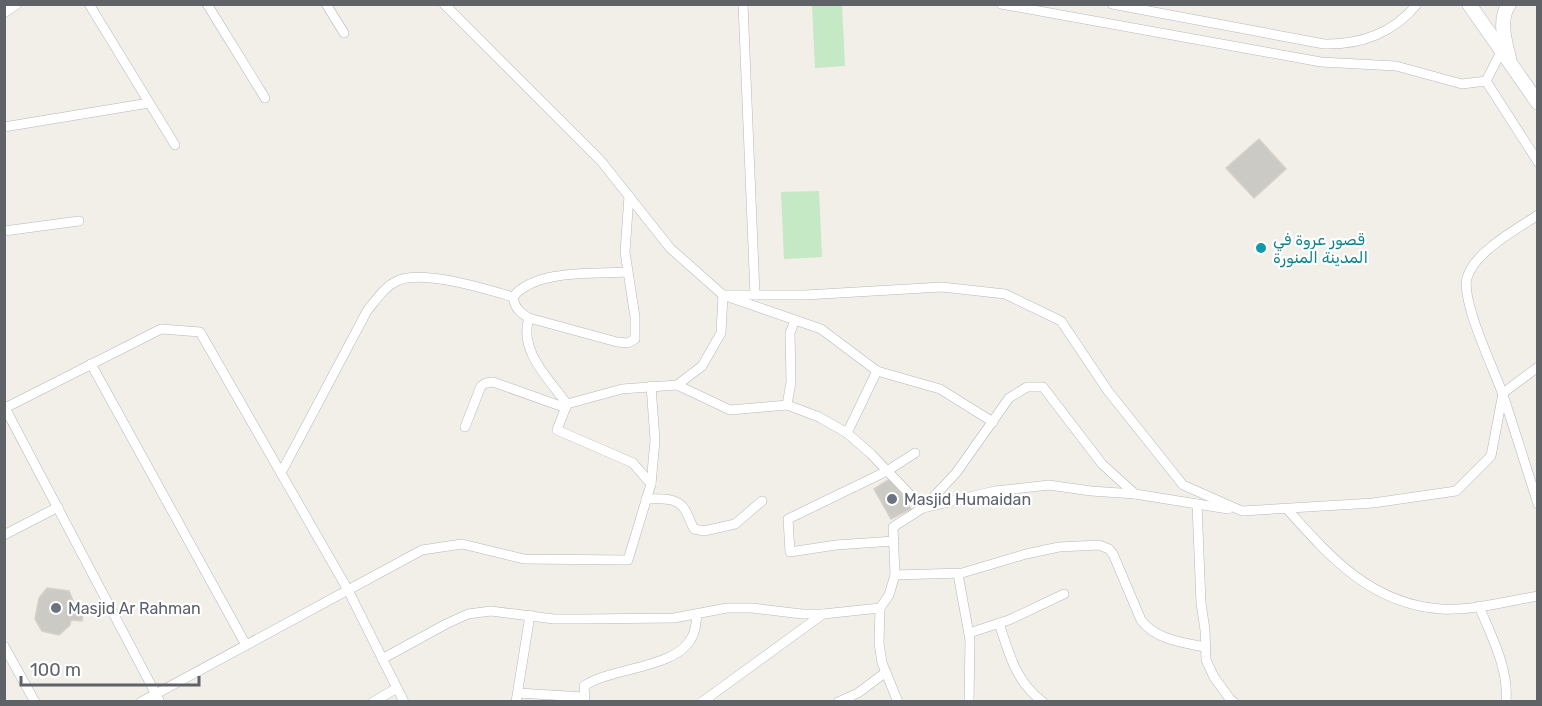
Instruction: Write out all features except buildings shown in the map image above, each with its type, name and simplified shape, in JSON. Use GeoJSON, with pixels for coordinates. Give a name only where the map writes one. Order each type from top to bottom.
{"type":"FeatureCollection","features":[{"type":"Feature","properties":{"kind":"main road"},"geometry":{"type":"LineString","coordinates":[[1469,4],[1538,103]]}},
{"type":"Feature","properties":{"kind":"main road"},"geometry":{"type":"LineString","coordinates":[[1509,4],[1504,16],[1503,36],[1512,67]]}},
{"type":"Feature","properties":{"kind":"street"},"geometry":{"type":"LineString","coordinates":[[4,13],[17,4]]}},
{"type":"Feature","properties":{"kind":"street"},"geometry":{"type":"LineString","coordinates":[[89,4],[175,145]]}},
{"type":"Feature","properties":{"kind":"street"},"geometry":{"type":"LineString","coordinates":[[207,4],[265,98]]}},
{"type":"Feature","properties":{"kind":"street"},"geometry":{"type":"LineString","coordinates":[[326,4],[344,33]]}},
{"type":"Feature","properties":{"kind":"street"},"geometry":{"type":"LineString","coordinates":[[444,4],[601,161],[670,248],[723,295],[821,329],[877,371],[940,389],[993,422]]}},
{"type":"Feature","properties":{"kind":"street"},"geometry":{"type":"LineString","coordinates":[[743,4],[755,295]]}},
{"type":"Feature","properties":{"kind":"street"},"geometry":{"type":"LineString","coordinates":[[1000,4],[1321,62],[1396,66],[1462,84],[1486,81]]}},
{"type":"Feature","properties":{"kind":"street"},"geometry":{"type":"LineString","coordinates":[[1112,4],[1324,44],[1346,45],[1363,40],[1399,23],[1417,4]]}},
{"type":"Feature","properties":{"kind":"street"},"geometry":{"type":"LineString","coordinates":[[1486,81],[1501,52]]}},
{"type":"Feature","properties":{"kind":"street"},"geometry":{"type":"LineString","coordinates":[[1486,81],[1538,162]]}},
{"type":"Feature","properties":{"kind":"street"},"geometry":{"type":"LineString","coordinates":[[4,127],[149,103]]}},
{"type":"Feature","properties":{"kind":"street"},"geometry":{"type":"LineString","coordinates":[[513,297],[515,307],[529,318],[617,342],[628,343],[635,339],[625,252],[629,196]]}},
{"type":"Feature","properties":{"kind":"street"},"geometry":{"type":"LineString","coordinates":[[1538,215],[1477,260],[1467,278],[1468,302],[1503,393],[1538,504]]}},
{"type":"Feature","properties":{"kind":"street"},"geometry":{"type":"LineString","coordinates":[[4,231],[80,221]]}},
{"type":"Feature","properties":{"kind":"street"},"geometry":{"type":"LineString","coordinates":[[513,297],[529,282],[549,277],[627,272]]}},
{"type":"Feature","properties":{"kind":"street"},"geometry":{"type":"LineString","coordinates":[[281,472],[367,311],[387,287],[399,279],[451,280],[513,297]]}},
{"type":"Feature","properties":{"kind":"street"},"geometry":{"type":"LineString","coordinates":[[723,295],[805,295],[942,287],[1005,294],[1061,321],[1108,391],[1183,485],[1242,511]]}},
{"type":"Feature","properties":{"kind":"street"},"geometry":{"type":"LineString","coordinates":[[677,385],[702,366],[721,333],[723,295]]}},
{"type":"Feature","properties":{"kind":"street"},"geometry":{"type":"LineString","coordinates":[[529,318],[526,342],[531,354],[566,406]]}},
{"type":"Feature","properties":{"kind":"street"},"geometry":{"type":"LineString","coordinates":[[788,405],[791,382],[790,333],[795,320]]}},
{"type":"Feature","properties":{"kind":"street"},"geometry":{"type":"LineString","coordinates":[[158,698],[5,407],[161,329],[200,332],[348,590],[404,702]]}},
{"type":"Feature","properties":{"kind":"street"},"geometry":{"type":"LineString","coordinates":[[91,364],[246,645]]}},
{"type":"Feature","properties":{"kind":"street"},"geometry":{"type":"LineString","coordinates":[[923,508],[995,491],[1049,484],[1135,494],[1242,511],[1373,503],[1456,491],[1491,456],[1503,393],[1538,367]]}},
{"type":"Feature","properties":{"kind":"street"},"geometry":{"type":"LineString","coordinates":[[847,434],[877,371]]}},
{"type":"Feature","properties":{"kind":"street"},"geometry":{"type":"LineString","coordinates":[[465,427],[482,386],[486,382],[493,382],[566,406],[622,389],[677,385],[730,410],[788,405],[819,417],[847,434],[923,508]]}},
{"type":"Feature","properties":{"kind":"street"},"geometry":{"type":"LineString","coordinates":[[141,702],[158,698],[246,645],[422,550],[462,544],[524,559],[628,560],[651,484],[655,440],[651,386]]}},
{"type":"Feature","properties":{"kind":"street"},"geometry":{"type":"LineString","coordinates":[[898,702],[882,663],[879,643],[880,608],[889,595],[895,575],[893,527],[923,508],[956,472],[1009,398],[1027,387],[1043,387],[1102,464],[1135,494]]}},
{"type":"Feature","properties":{"kind":"street"},"geometry":{"type":"LineString","coordinates":[[566,406],[557,430],[633,464],[651,484]]}},
{"type":"Feature","properties":{"kind":"street"},"geometry":{"type":"LineString","coordinates":[[894,541],[836,545],[790,552],[788,519],[887,471],[915,453]]}},
{"type":"Feature","properties":{"kind":"street"},"geometry":{"type":"LineString","coordinates":[[646,499],[664,499],[680,504],[684,507],[694,529],[704,531],[735,524],[762,501]]}},
{"type":"Feature","properties":{"kind":"street"},"geometry":{"type":"LineString","coordinates":[[1197,504],[1206,660],[1214,677],[1234,702]]}},
{"type":"Feature","properties":{"kind":"street"},"geometry":{"type":"LineString","coordinates":[[4,535],[57,507]]}},
{"type":"Feature","properties":{"kind":"street"},"geometry":{"type":"LineString","coordinates":[[1287,508],[1329,556],[1357,579],[1402,603],[1443,609],[1479,606],[1538,596]]}},
{"type":"Feature","properties":{"kind":"street"},"geometry":{"type":"LineString","coordinates":[[895,575],[958,574],[1059,547],[1104,546],[1113,554],[1141,620],[1148,629],[1175,640],[1204,646]]}},
{"type":"Feature","properties":{"kind":"street"},"geometry":{"type":"LineString","coordinates":[[958,574],[969,633],[969,702]]}},
{"type":"Feature","properties":{"kind":"street"},"geometry":{"type":"LineString","coordinates":[[969,633],[999,623],[1064,594]]}},
{"type":"Feature","properties":{"kind":"street"},"geometry":{"type":"LineString","coordinates":[[1479,606],[1503,668],[1506,702]]}},
{"type":"Feature","properties":{"kind":"street"},"geometry":{"type":"LineString","coordinates":[[382,658],[468,614],[491,611],[554,619],[583,619],[674,618],[727,608],[752,608],[802,614],[880,608]]}},
{"type":"Feature","properties":{"kind":"street"},"geometry":{"type":"LineString","coordinates":[[530,615],[517,697],[584,699],[584,686],[592,681],[644,666],[677,653],[692,638],[697,614]]}},
{"type":"Feature","properties":{"kind":"street"},"geometry":{"type":"LineString","coordinates":[[702,702],[823,614]]}},
{"type":"Feature","properties":{"kind":"street"},"geometry":{"type":"LineString","coordinates":[[999,623],[1014,669],[1024,684],[1043,702]]}},
{"type":"Feature","properties":{"kind":"street"},"geometry":{"type":"LineString","coordinates":[[4,646],[8,659],[35,702]]}},
{"type":"Feature","properties":{"kind":"street"},"geometry":{"type":"LineString","coordinates":[[841,701],[858,693],[886,672]]}},
{"type":"Feature","properties":{"kind":"street"},"geometry":{"type":"LineString","coordinates":[[373,702],[397,688]]}},
{"type":"Feature","properties":{"kind":"green space"},"geometry":{"type":"Polygon","coordinates":[[[812,5],[842,5],[845,66],[815,68],[812,5]]]}},
{"type":"Feature","properties":{"kind":"green space"},"geometry":{"type":"Polygon","coordinates":[[[819,191],[822,257],[784,259],[781,192],[819,191]]]}},
{"type":"Feature","properties":{"kind":"place","name":"قصور عروة في المدينة المنورة"},"geometry":{"type":"Point","coordinates":[1261,248]}},
{"type":"Feature","properties":{"kind":"place","name":"Masjid Humaidan"},"geometry":{"type":"Point","coordinates":[892,499]}},
{"type":"Feature","properties":{"kind":"place","name":"Masjid Ar Rahman"},"geometry":{"type":"Point","coordinates":[56,608]}}]}
